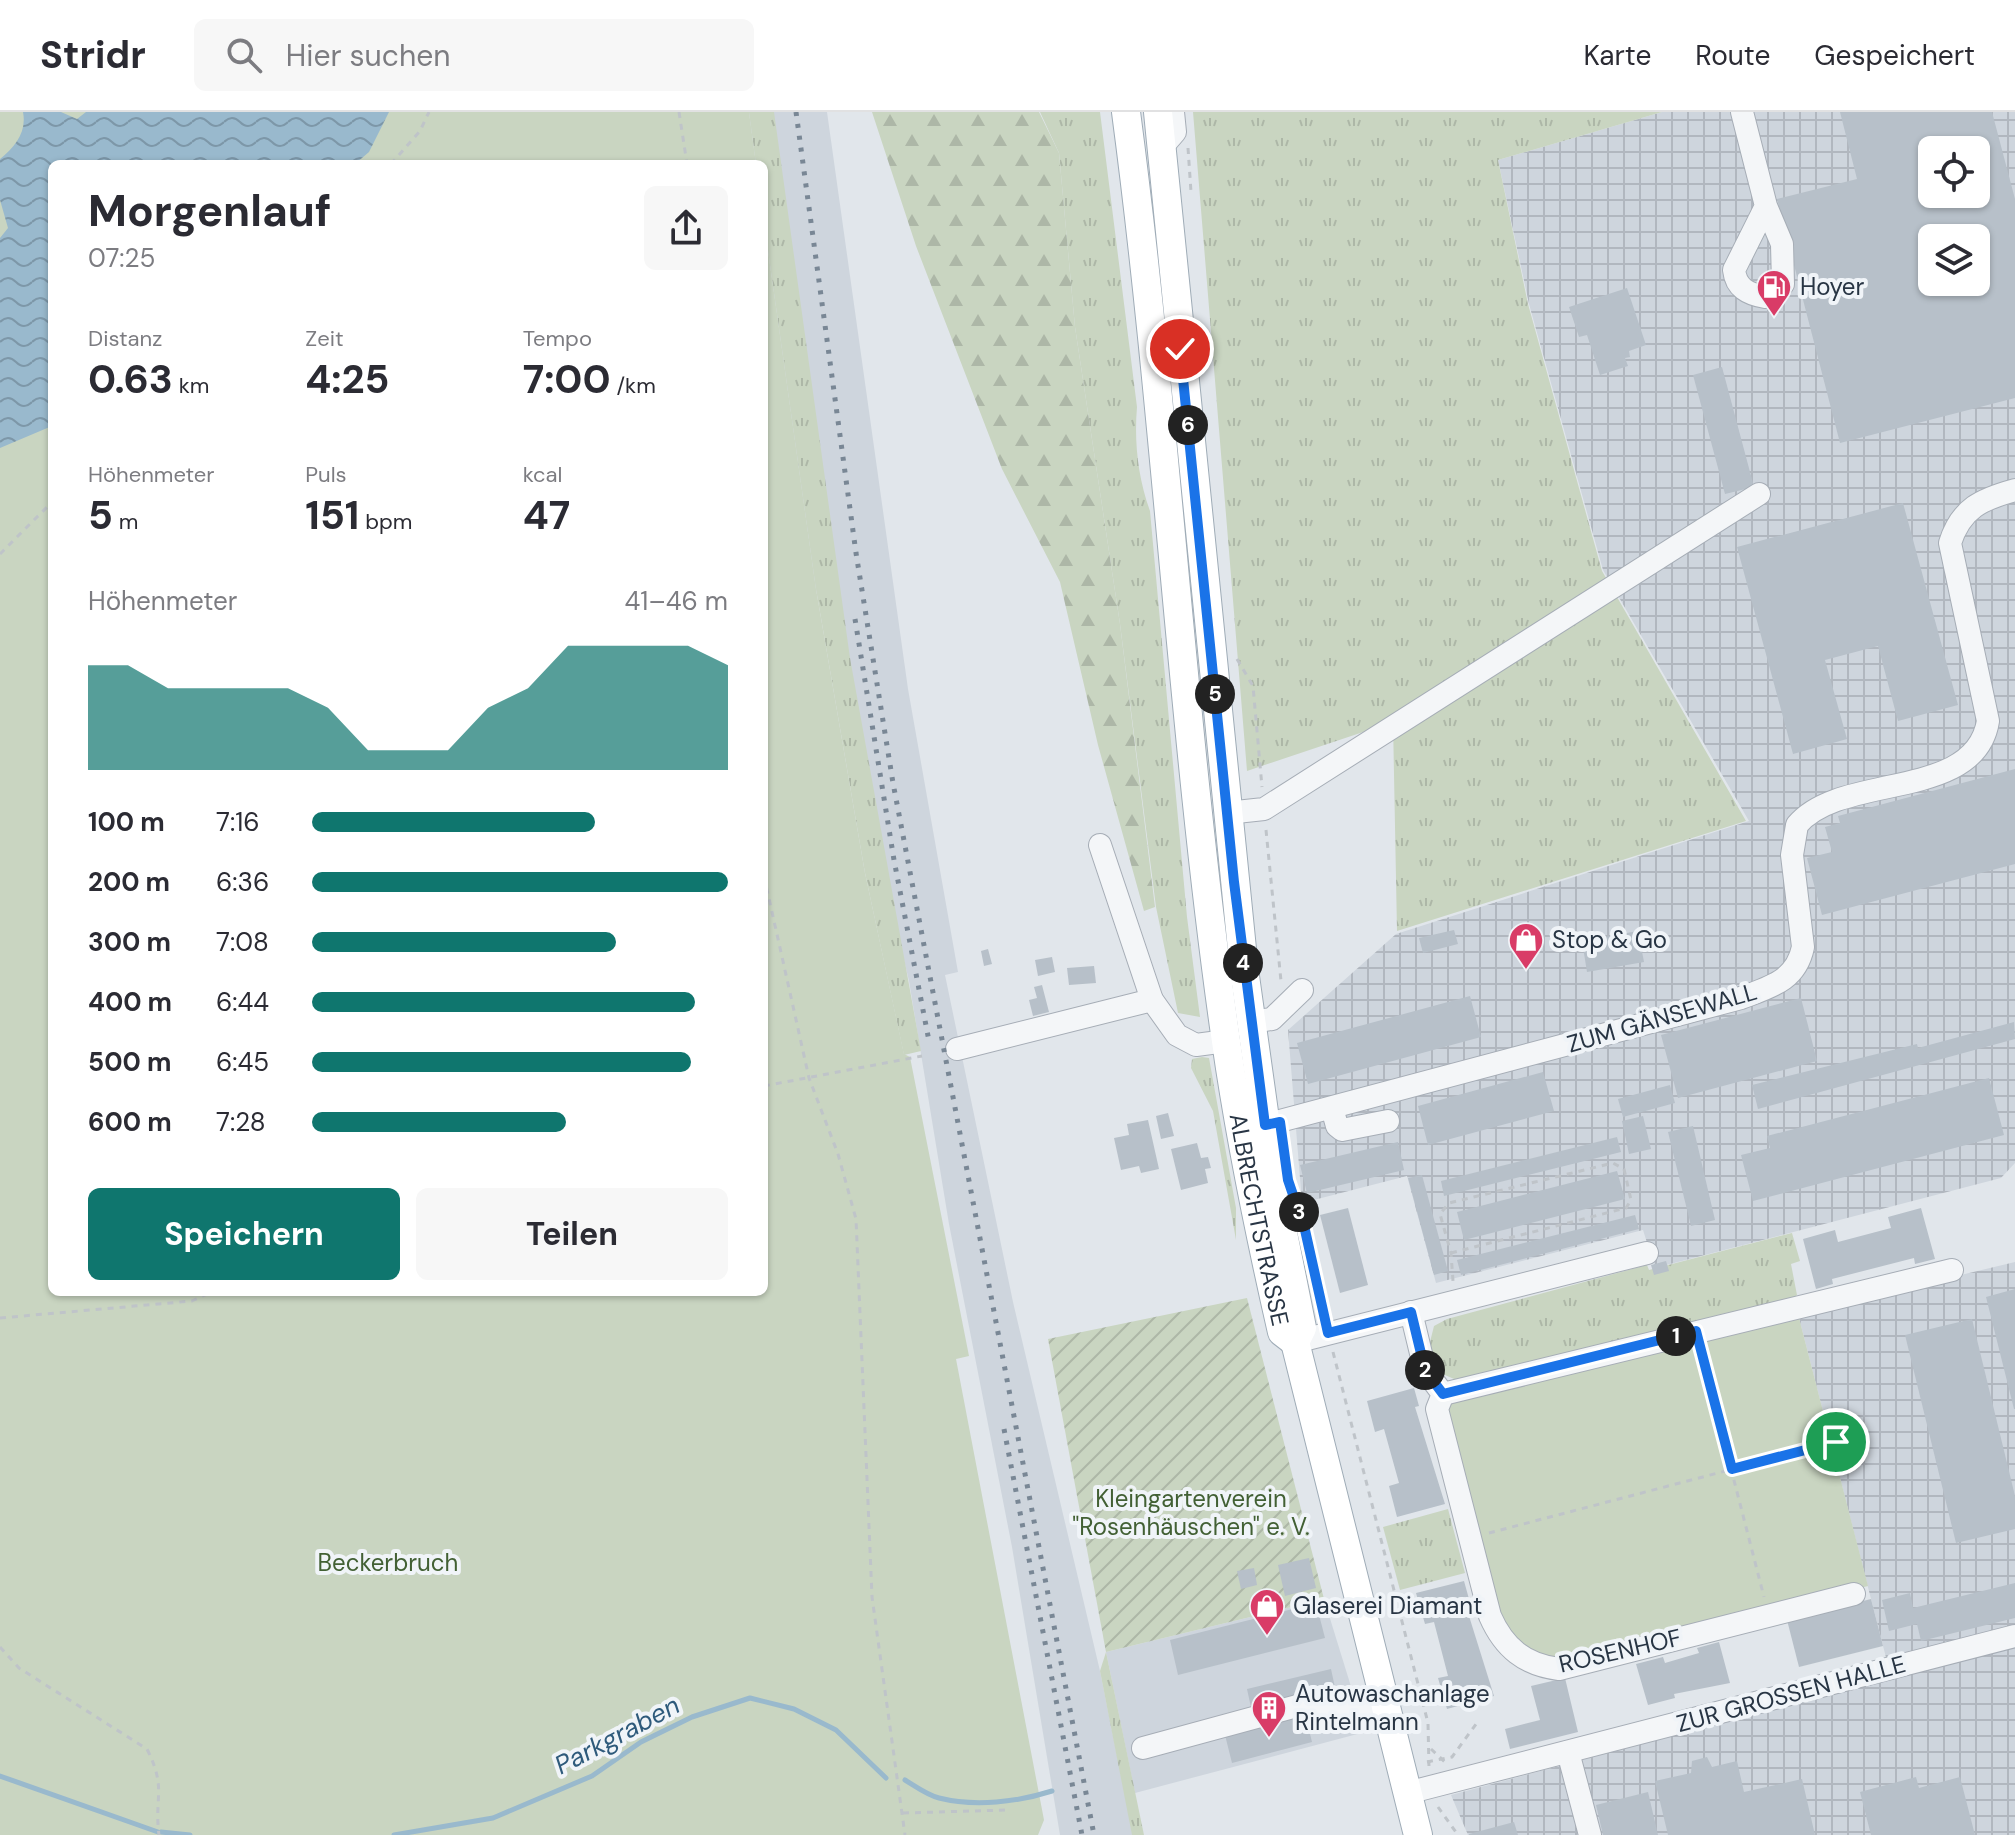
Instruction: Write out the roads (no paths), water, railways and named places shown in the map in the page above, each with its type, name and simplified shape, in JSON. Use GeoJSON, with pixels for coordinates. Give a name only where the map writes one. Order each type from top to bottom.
{"type":"FeatureCollection","features":[{"type":"Feature","properties":{"kind":"main road","name":"ALBRECHTSTRASSE"},"geometry":{"type":"LineString","coordinates":[[1126,112],[1148,286],[1233,1090],[1282,1332],[1295,1342],[1384,1701],[1420,1790],[1418,1835]]}},
{"type":"Feature","properties":{"kind":"main road","name":"ALBRECHTSTRASSE"},"geometry":{"type":"LineString","coordinates":[[1158,112],[1227,813],[1265,1125],[1302,1328],[1295,1342]]}},
{"type":"Feature","properties":{"kind":"street"},"geometry":{"type":"LineString","coordinates":[[1162,147],[1175,132],[1173,112]]}},
{"type":"Feature","properties":{"kind":"street"},"geometry":{"type":"LineString","coordinates":[[1742,112],[1766,206]]}},
{"type":"Feature","properties":{"kind":"street","name":"ZUM GÄNSEWALL"},"geometry":{"type":"LineString","coordinates":[[1265,1125],[1332,1108],[1503,1053],[1741,998],[1779,984],[1792,974],[1800,962],[1803,947],[1792,855],[1792,839],[1802,819],[1817,808],[1967,762],[1986,736],[1988,721],[1950,543],[1961,516],[1974,505],[2015,490]]}},
{"type":"Feature","properties":{"kind":"street"},"geometry":{"type":"LineString","coordinates":[[1227,813],[1264,809],[1759,494]]}},
{"type":"Feature","properties":{"kind":"street"},"geometry":{"type":"LineString","coordinates":[[1100,845],[1152,1000],[1177,1035],[1196,1045],[1226,1041]]}},
{"type":"Feature","properties":{"kind":"street"},"geometry":{"type":"LineString","coordinates":[[1251,1022],[1272,1019],[1302,990]]}},
{"type":"Feature","properties":{"kind":"street"},"geometry":{"type":"LineString","coordinates":[[957,1049],[1152,1000]]}},
{"type":"Feature","properties":{"kind":"street"},"geometry":{"type":"LineString","coordinates":[[1332,1108],[1337,1126],[1342,1130],[1388,1121]]}},
{"type":"Feature","properties":{"kind":"street"},"geometry":{"type":"LineString","coordinates":[[1295,1342],[1647,1253]]}},
{"type":"Feature","properties":{"kind":"street"},"geometry":{"type":"LineString","coordinates":[[1411,1312],[1425,1370],[1443,1394],[1952,1270]]}},
{"type":"Feature","properties":{"kind":"street","name":"ROSENHOF"},"geometry":{"type":"LineString","coordinates":[[1443,1394],[1437,1409],[1496,1630],[1508,1646],[1539,1666],[1559,1669],[1854,1594]]}},
{"type":"Feature","properties":{"kind":"street","name":"ZUR GROSSEN HALLE"},"geometry":{"type":"LineString","coordinates":[[1420,1790],[2015,1636]]}},
{"type":"Feature","properties":{"kind":"street"},"geometry":{"type":"LineString","coordinates":[[1143,1748],[1308,1703],[1323,1708],[1359,1707],[1384,1701]]}},
{"type":"Feature","properties":{"kind":"street"},"geometry":{"type":"LineString","coordinates":[[1568,1752],[1590,1835]]}},
{"type":"Feature","properties":{"kind":"water"},"geometry":{"type":"Polygon","coordinates":[[[23,112],[61,112],[77,119],[86,112],[389,112],[369,152],[360,160],[48,160],[48,428],[0,448],[0,238],[8,228],[0,200],[0,159],[19,138],[23,112]]]}},
{"type":"Feature","properties":{"kind":"waterway","name":"Parkgraben"},"geometry":{"type":"LineString","coordinates":[[394,1835],[493,1818],[592,1776],[641,1742],[692,1717],[750,1698],[794,1709],[836,1730],[886,1778]]}},
{"type":"Feature","properties":{"kind":"waterway","name":"Parkgraben"},"geometry":{"type":"LineString","coordinates":[[0,1776],[158,1832]]}},
{"type":"Feature","properties":{"kind":"waterway","name":"Parkgraben"},"geometry":{"type":"LineString","coordinates":[[905,1780],[935,1797],[953,1801],[982,1803],[1052,1791]]}},
{"type":"Feature","properties":{"kind":"waterway","name":"Parkgraben"},"geometry":{"type":"LineString","coordinates":[[161,1832],[190,1835]]}},
{"type":"Feature","properties":{"kind":"railway"},"geometry":{"type":"LineString","coordinates":[[796,112],[856,553],[893,783],[1094,1835]]}},
{"type":"Feature","properties":{"kind":"railway"},"geometry":{"type":"LineString","coordinates":[[855,619],[894,860],[929,1041]]}},
{"type":"Feature","properties":{"kind":"railway"},"geometry":{"type":"LineString","coordinates":[[1004,1429],[1082,1835]]}},
{"type":"Feature","properties":{"kind":"place","name":"Hoyer"},"geometry":{"type":"Point","coordinates":[1774,318]}},
{"type":"Feature","properties":{"kind":"place","name":"Stop & Go"},"geometry":{"type":"Point","coordinates":[1526,971]}},
{"type":"Feature","properties":{"kind":"place","name":"Glaserei Diamant"},"geometry":{"type":"Point","coordinates":[1267,1637]}},
{"type":"Feature","properties":{"kind":"place","name":"Autowaschanlage Rintelmann"},"geometry":{"type":"Point","coordinates":[1269,1739]}},
{"type":"Feature","properties":{"kind":"park label","name":"Kleingartenverein \"Rosenhäuschen\" e. V."},"geometry":{"type":"Point","coordinates":[1191,1513]}},
{"type":"Feature","properties":{"kind":"park label","name":"Beckerbruch"},"geometry":{"type":"Point","coordinates":[388,1563]}}]}
